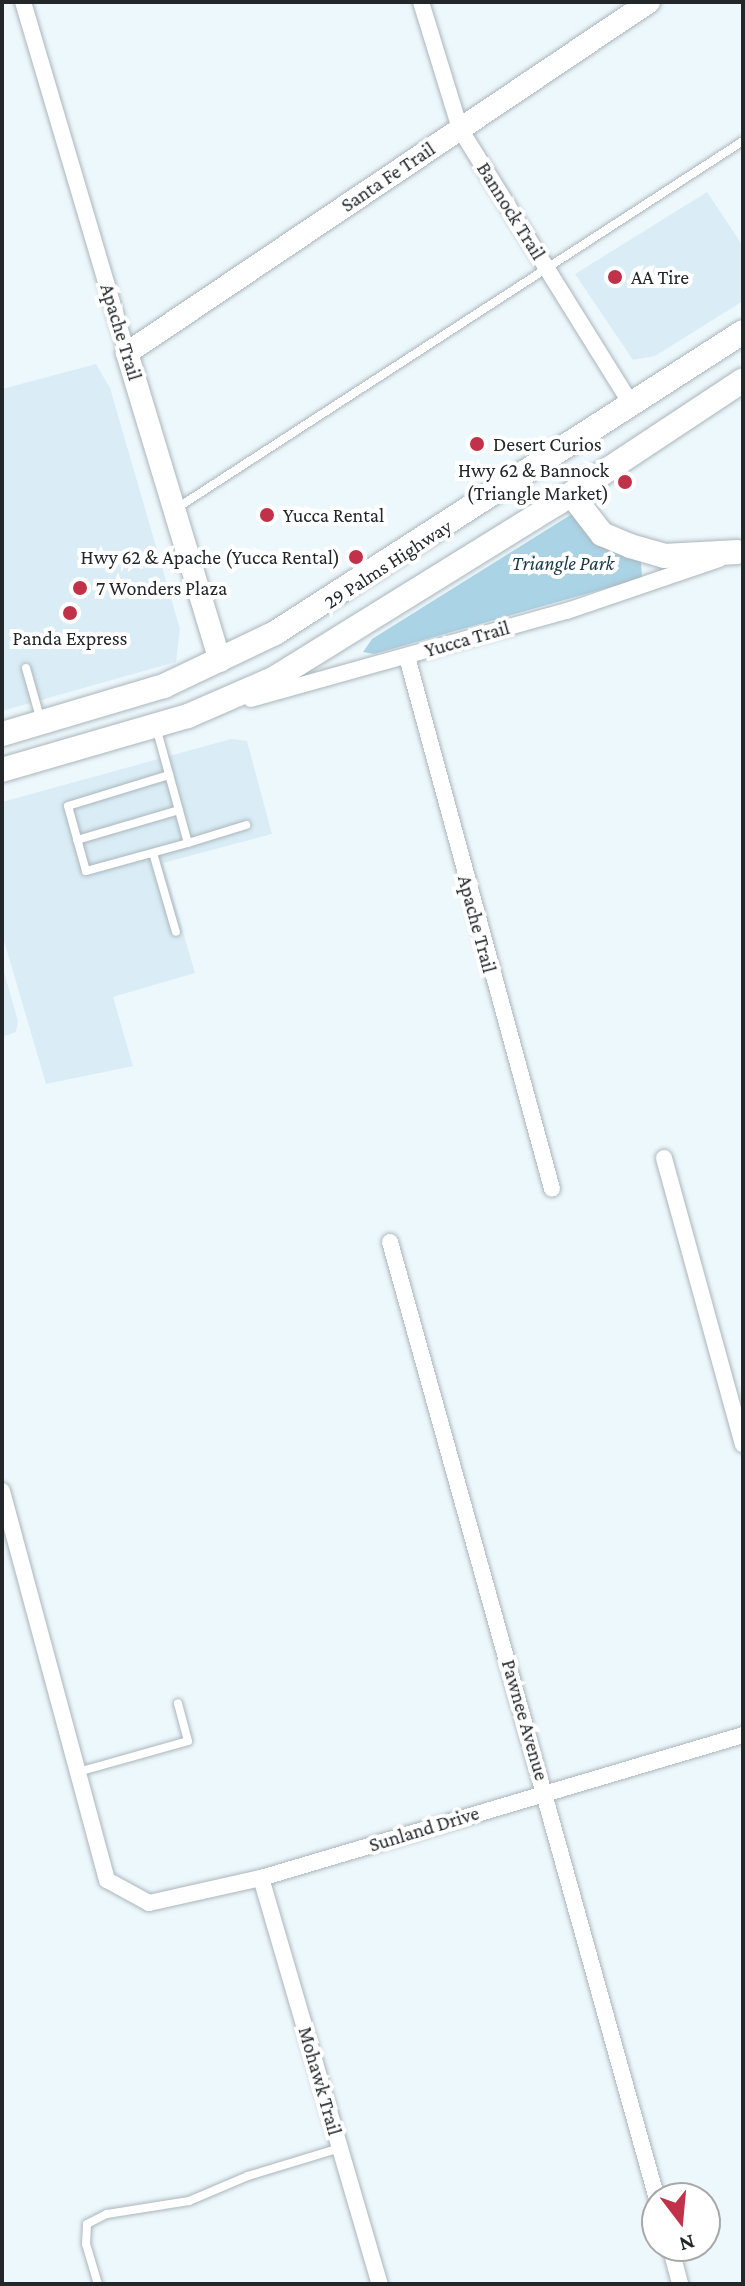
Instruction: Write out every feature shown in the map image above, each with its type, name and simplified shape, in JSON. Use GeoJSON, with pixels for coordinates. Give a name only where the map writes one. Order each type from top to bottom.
{"type":"FeatureCollection","features":[{"type":"Feature","properties":{"kind":"main road","name":"29 Palms Highway"},"geometry":{"type":"LineString","coordinates":[[2,734],[164,686],[220,661],[343,594],[743,332]]}},
{"type":"Feature","properties":{"kind":"main road","name":"29 Palms Highway"},"geometry":{"type":"LineString","coordinates":[[2,770],[188,716],[318,653],[571,494],[743,380]]}},
{"type":"Feature","properties":{"kind":"main road"},"geometry":{"type":"LineString","coordinates":[[571,494],[602,534],[630,546],[664,556],[741,551]]}},
{"type":"Feature","properties":{"kind":"street","name":"Apache Trail"},"geometry":{"type":"LineString","coordinates":[[23,2],[220,661]]}},
{"type":"Feature","properties":{"kind":"street","name":"Bannock Trail"},"geometry":{"type":"LineString","coordinates":[[421,2],[460,129],[632,405]]}},
{"type":"Feature","properties":{"kind":"street","name":"Santa Fe Trail"},"geometry":{"type":"LineString","coordinates":[[127,353],[649,2]]}},
{"type":"Feature","properties":{"kind":"street","name":"Yucca Trail"},"geometry":{"type":"LineString","coordinates":[[188,716],[407,657],[650,585],[741,551]]}},
{"type":"Feature","properties":{"kind":"street","name":"Apache Trail"},"geometry":{"type":"LineString","coordinates":[[407,657],[552,1189]]}},
{"type":"Feature","properties":{"kind":"street"},"geometry":{"type":"LineString","coordinates":[[664,1158],[743,1444]]}},
{"type":"Feature","properties":{"kind":"street","name":"Pawnee Avenue"},"geometry":{"type":"LineString","coordinates":[[390,1242],[652,2182]]}},
{"type":"Feature","properties":{"kind":"street"},"geometry":{"type":"LineString","coordinates":[[2,1491],[78,1772]]}},
{"type":"Feature","properties":{"kind":"street","name":"Sunland Drive"},"geometry":{"type":"LineString","coordinates":[[78,1772],[107,1880],[149,1903],[261,1878],[743,1735]]}},
{"type":"Feature","properties":{"kind":"street","name":"Mohawk Trail"},"geometry":{"type":"LineString","coordinates":[[261,1878],[380,2284]]}},
{"type":"Feature","properties":{"kind":"street"},"geometry":{"type":"LineString","coordinates":[[674,2262],[680,2284]]}},
{"type":"Feature","properties":{"kind":"lane"},"geometry":{"type":"LineString","coordinates":[[174,510],[743,141]]}},
{"type":"Feature","properties":{"kind":"lane"},"geometry":{"type":"LineString","coordinates":[[26,668],[42,723]]}},
{"type":"Feature","properties":{"kind":"lane"},"geometry":{"type":"LineString","coordinates":[[156,726],[188,843]]}},
{"type":"Feature","properties":{"kind":"lane"},"geometry":{"type":"LineString","coordinates":[[169,775],[68,806],[86,871],[246,825]]}},
{"type":"Feature","properties":{"kind":"lane"},"geometry":{"type":"LineString","coordinates":[[77,840],[179,810]]}},
{"type":"Feature","properties":{"kind":"lane"},"geometry":{"type":"LineString","coordinates":[[153,853],[176,932]]}},
{"type":"Feature","properties":{"kind":"lane"},"geometry":{"type":"LineString","coordinates":[[78,1772],[188,1741],[178,1703]]}},
{"type":"Feature","properties":{"kind":"lane"},"geometry":{"type":"LineString","coordinates":[[98,2284],[86,2244],[87,2224],[107,2214],[189,2201],[248,2176],[340,2148]]}},
{"type":"Feature","properties":{"kind":"shaded area"},"geometry":{"type":"Polygon","coordinates":[[[707,192],[743,246],[743,301],[655,356],[633,360],[575,274],[707,192]]]}},
{"type":"Feature","properties":{"kind":"shaded area"},"geometry":{"type":"Polygon","coordinates":[[[96,364],[110,388],[180,629],[176,662],[2,711],[2,389],[96,364]]]}},
{"type":"Feature","properties":{"kind":"shaded area"},"geometry":{"type":"Polygon","coordinates":[[[231,739],[247,741],[272,834],[163,863],[195,973],[113,997],[133,1066],[46,1084],[2,934],[2,802],[231,739]]]}},
{"type":"Feature","properties":{"kind":"shaded area"},"geometry":{"type":"Polygon","coordinates":[[[2,965],[18,1021],[16,1032],[2,1037],[2,965]]]}},
{"type":"Feature","properties":{"kind":"green space","name":"Triangle Park"},"geometry":{"type":"Polygon","coordinates":[[[572,514],[611,550],[641,562],[642,578],[374,654],[363,652],[372,639],[572,514]]]}},
{"type":"Feature","properties":{"kind":"place","name":"AA Tire"},"geometry":{"type":"Point","coordinates":[615,277]}},
{"type":"Feature","properties":{"kind":"place","name":"Desert Curios"},"geometry":{"type":"Point","coordinates":[477,444]}},
{"type":"Feature","properties":{"kind":"place","name":"Hwy 62 & Bannock (Triangle Market)"},"geometry":{"type":"Point","coordinates":[625,482]}},
{"type":"Feature","properties":{"kind":"place","name":"Yucca Rental"},"geometry":{"type":"Point","coordinates":[267,515]}},
{"type":"Feature","properties":{"kind":"place","name":"Hwy 62 & Apache (Yucca Rental)"},"geometry":{"type":"Point","coordinates":[356,557]}},
{"type":"Feature","properties":{"kind":"place","name":"7 Wonders Plaza"},"geometry":{"type":"Point","coordinates":[80,588]}},
{"type":"Feature","properties":{"kind":"place","name":"Panda Express"},"geometry":{"type":"Point","coordinates":[70,613]}}]}
